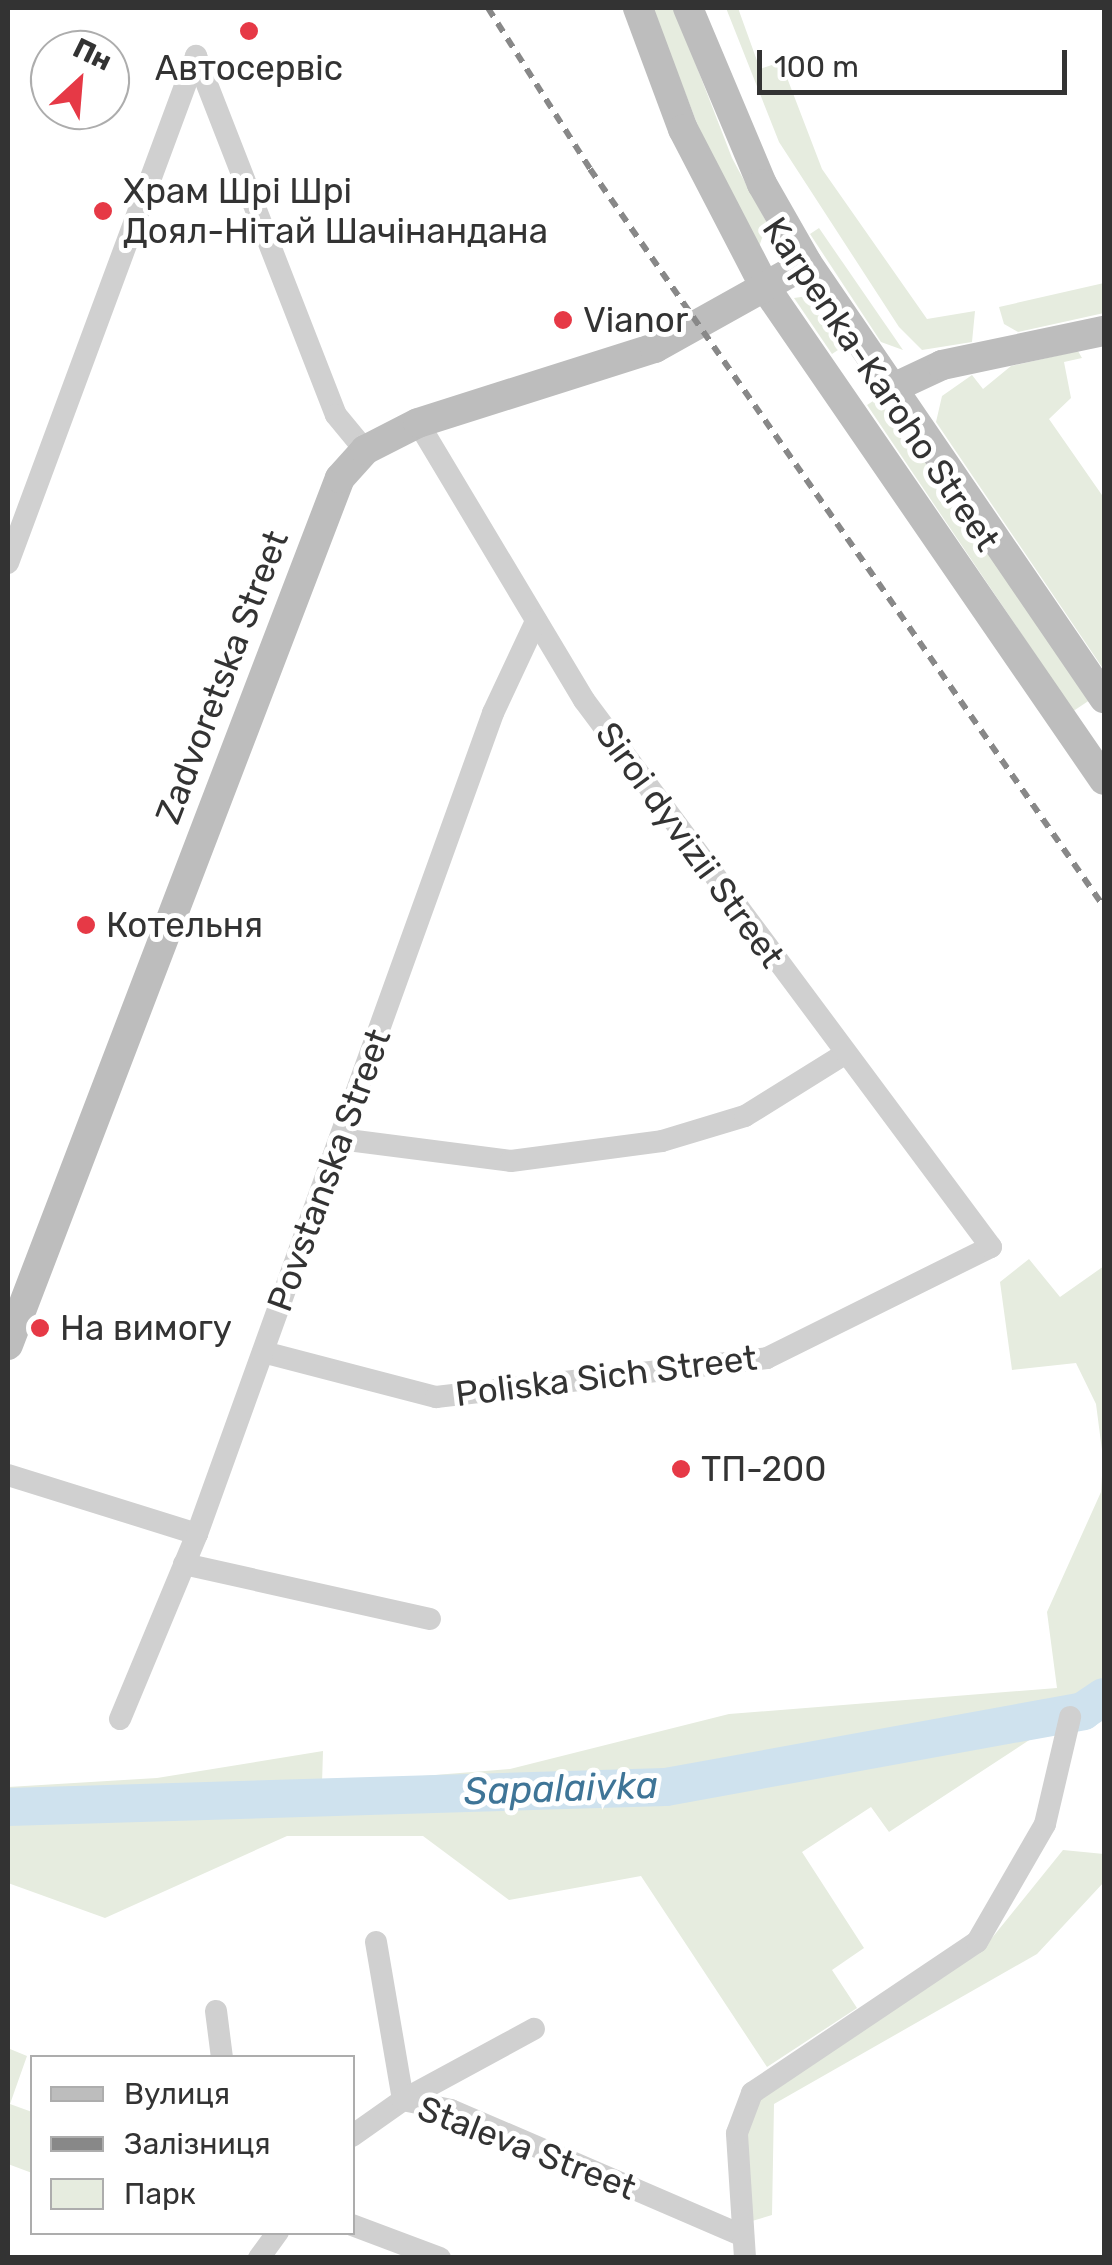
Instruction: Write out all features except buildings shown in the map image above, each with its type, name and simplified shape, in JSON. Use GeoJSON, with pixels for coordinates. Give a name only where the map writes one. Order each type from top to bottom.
{"type":"FeatureCollection","features":[{"type":"Feature","properties":{"kind":"main road","name":"Karpenka-Karoho Street"},"geometry":{"type":"LineString","coordinates":[[638,8],[684,129],[765,287],[1104,780]]}},
{"type":"Feature","properties":{"kind":"main road","name":"Karpenka-Karoho Street"},"geometry":{"type":"LineString","coordinates":[[688,8],[762,184],[807,263],[1104,698]]}},
{"type":"Feature","properties":{"kind":"main road","name":"Zadvoretska Street"},"geometry":{"type":"LineString","coordinates":[[8,1345],[340,478],[365,450],[418,423],[655,348],[807,263]]}},
{"type":"Feature","properties":{"kind":"main road"},"geometry":{"type":"LineString","coordinates":[[894,388],[942,365],[1104,331]]}},
{"type":"Feature","properties":{"kind":"main road"},"geometry":{"type":"LineString","coordinates":[[1064,720],[1086,728],[1104,719]]}},
{"type":"Feature","properties":{"kind":"street"},"geometry":{"type":"LineString","coordinates":[[8,562],[196,56],[336,415],[365,450]]}},
{"type":"Feature","properties":{"kind":"street","name":"Siroi dyvizii Street"},"geometry":{"type":"LineString","coordinates":[[418,423],[584,700],[842,1055],[991,1247]]}},
{"type":"Feature","properties":{"kind":"street","name":"Povstanska Street"},"geometry":{"type":"LineString","coordinates":[[120,1719],[196,1534],[492,713],[536,621]]}},
{"type":"Feature","properties":{"kind":"street"},"geometry":{"type":"LineString","coordinates":[[340,1139],[511,1161],[662,1140],[745,1116],[842,1055]]}},
{"type":"Feature","properties":{"kind":"street","name":"Poliska Sich Street"},"geometry":{"type":"LineString","coordinates":[[263,1352],[436,1397],[768,1358],[991,1247]]}},
{"type":"Feature","properties":{"kind":"street"},"geometry":{"type":"LineString","coordinates":[[8,1475],[196,1534]]}},
{"type":"Feature","properties":{"kind":"street"},"geometry":{"type":"LineString","coordinates":[[184,1564],[430,1619]]}},
{"type":"Feature","properties":{"kind":"street"},"geometry":{"type":"LineString","coordinates":[[744,2247],[737,2133],[752,2093],[976,1942],[1045,1824],[1070,1718]]}},
{"type":"Feature","properties":{"kind":"street","name":"Staleva Street"},"geometry":{"type":"LineString","coordinates":[[376,1942],[403,2100],[451,2110],[744,2247]]}},
{"type":"Feature","properties":{"kind":"street"},"geometry":{"type":"LineString","coordinates":[[216,2011],[222,2055]]}},
{"type":"Feature","properties":{"kind":"street"},"geometry":{"type":"LineString","coordinates":[[355,2134],[403,2100],[534,2030]]}},
{"type":"Feature","properties":{"kind":"street"},"geometry":{"type":"LineString","coordinates":[[355,2226],[440,2258]]}},
{"type":"Feature","properties":{"kind":"street"},"geometry":{"type":"LineString","coordinates":[[259,2258],[276,2235]]}},
{"type":"Feature","properties":{"kind":"green space"},"geometry":{"type":"Polygon","coordinates":[[[652,8],[674,8],[732,158],[767,223],[759,247],[716,172],[652,8]]]}},
{"type":"Feature","properties":{"kind":"green space"},"geometry":{"type":"Polygon","coordinates":[[[726,8],[738,8],[760,69],[781,62],[822,169],[927,319],[975,311],[972,342],[922,350],[899,327],[779,142],[726,8]]]}},
{"type":"Feature","properties":{"kind":"green space"},"geometry":{"type":"Polygon","coordinates":[[[819,228],[903,350],[881,342],[810,234],[819,228]]]}},
{"type":"Feature","properties":{"kind":"green space"},"geometry":{"type":"Polygon","coordinates":[[[1104,283],[1104,313],[1018,332],[1004,324],[999,307],[1104,283]]]}},
{"type":"Feature","properties":{"kind":"green space"},"geometry":{"type":"Polygon","coordinates":[[[808,296],[847,344],[832,354],[794,298],[808,296]]]}},
{"type":"Feature","properties":{"kind":"green space"},"geometry":{"type":"Polygon","coordinates":[[[1078,351],[1082,358],[1064,362],[1071,398],[1049,419],[1104,498],[1104,670],[936,422],[942,396],[972,375],[983,389],[1011,366],[1078,351]]]}},
{"type":"Feature","properties":{"kind":"green space"},"geometry":{"type":"Polygon","coordinates":[[[882,395],[1088,701],[1073,711],[867,405],[882,395]]]}},
{"type":"Feature","properties":{"kind":"green space"},"geometry":{"type":"Polygon","coordinates":[[[1029,1259],[1060,1297],[1104,1266],[1104,1710],[1077,1729],[1040,1733],[889,1832],[871,1807],[802,1852],[864,1948],[832,1970],[857,2008],[767,2067],[641,1876],[509,1900],[423,1836],[287,1836],[105,1918],[8,1883],[8,1787],[157,1778],[323,1751],[322,1784],[510,1769],[729,1714],[1057,1688],[1047,1612],[1101,1492],[1103,1458],[1096,1404],[1076,1363],[1012,1370],[1000,1282],[1029,1259]]]}},
{"type":"Feature","properties":{"kind":"green space"},"geometry":{"type":"Polygon","coordinates":[[[1063,1850],[1104,1854],[1104,1882],[1037,1954],[774,2104],[772,2215],[752,2221],[747,2134],[760,2098],[983,1949],[1063,1850]]]}},
{"type":"Feature","properties":{"kind":"green space"},"geometry":{"type":"Polygon","coordinates":[[[10,2049],[27,2056],[10,2104],[30,2111],[30,2172],[8,2164],[10,2049]]]}},
{"type":"Feature","properties":{"kind":"waterway","name":"Sapalaivka"},"geometry":{"type":"LineString","coordinates":[[8,1807],[666,1787],[1083,1711],[1104,1697]]}},
{"type":"Feature","properties":{"kind":"railway"},"geometry":{"type":"LineString","coordinates":[[488,8],[590,169],[1104,907]]}},
{"type":"Feature","properties":{"kind":"place","name":"Автосервіс"},"geometry":{"type":"Point","coordinates":[249,31]}},
{"type":"Feature","properties":{"kind":"place","name":"Храм Шрі Шрі Доял-Нітай Шачінандана"},"geometry":{"type":"Point","coordinates":[103,211]}},
{"type":"Feature","properties":{"kind":"place","name":"Vianor"},"geometry":{"type":"Point","coordinates":[563,320]}},
{"type":"Feature","properties":{"kind":"place","name":"Котельня"},"geometry":{"type":"Point","coordinates":[86,925]}},
{"type":"Feature","properties":{"kind":"place","name":"На вимогу"},"geometry":{"type":"Point","coordinates":[40,1328]}},
{"type":"Feature","properties":{"kind":"place","name":"ТП-200"},"geometry":{"type":"Point","coordinates":[681,1469]}}]}
